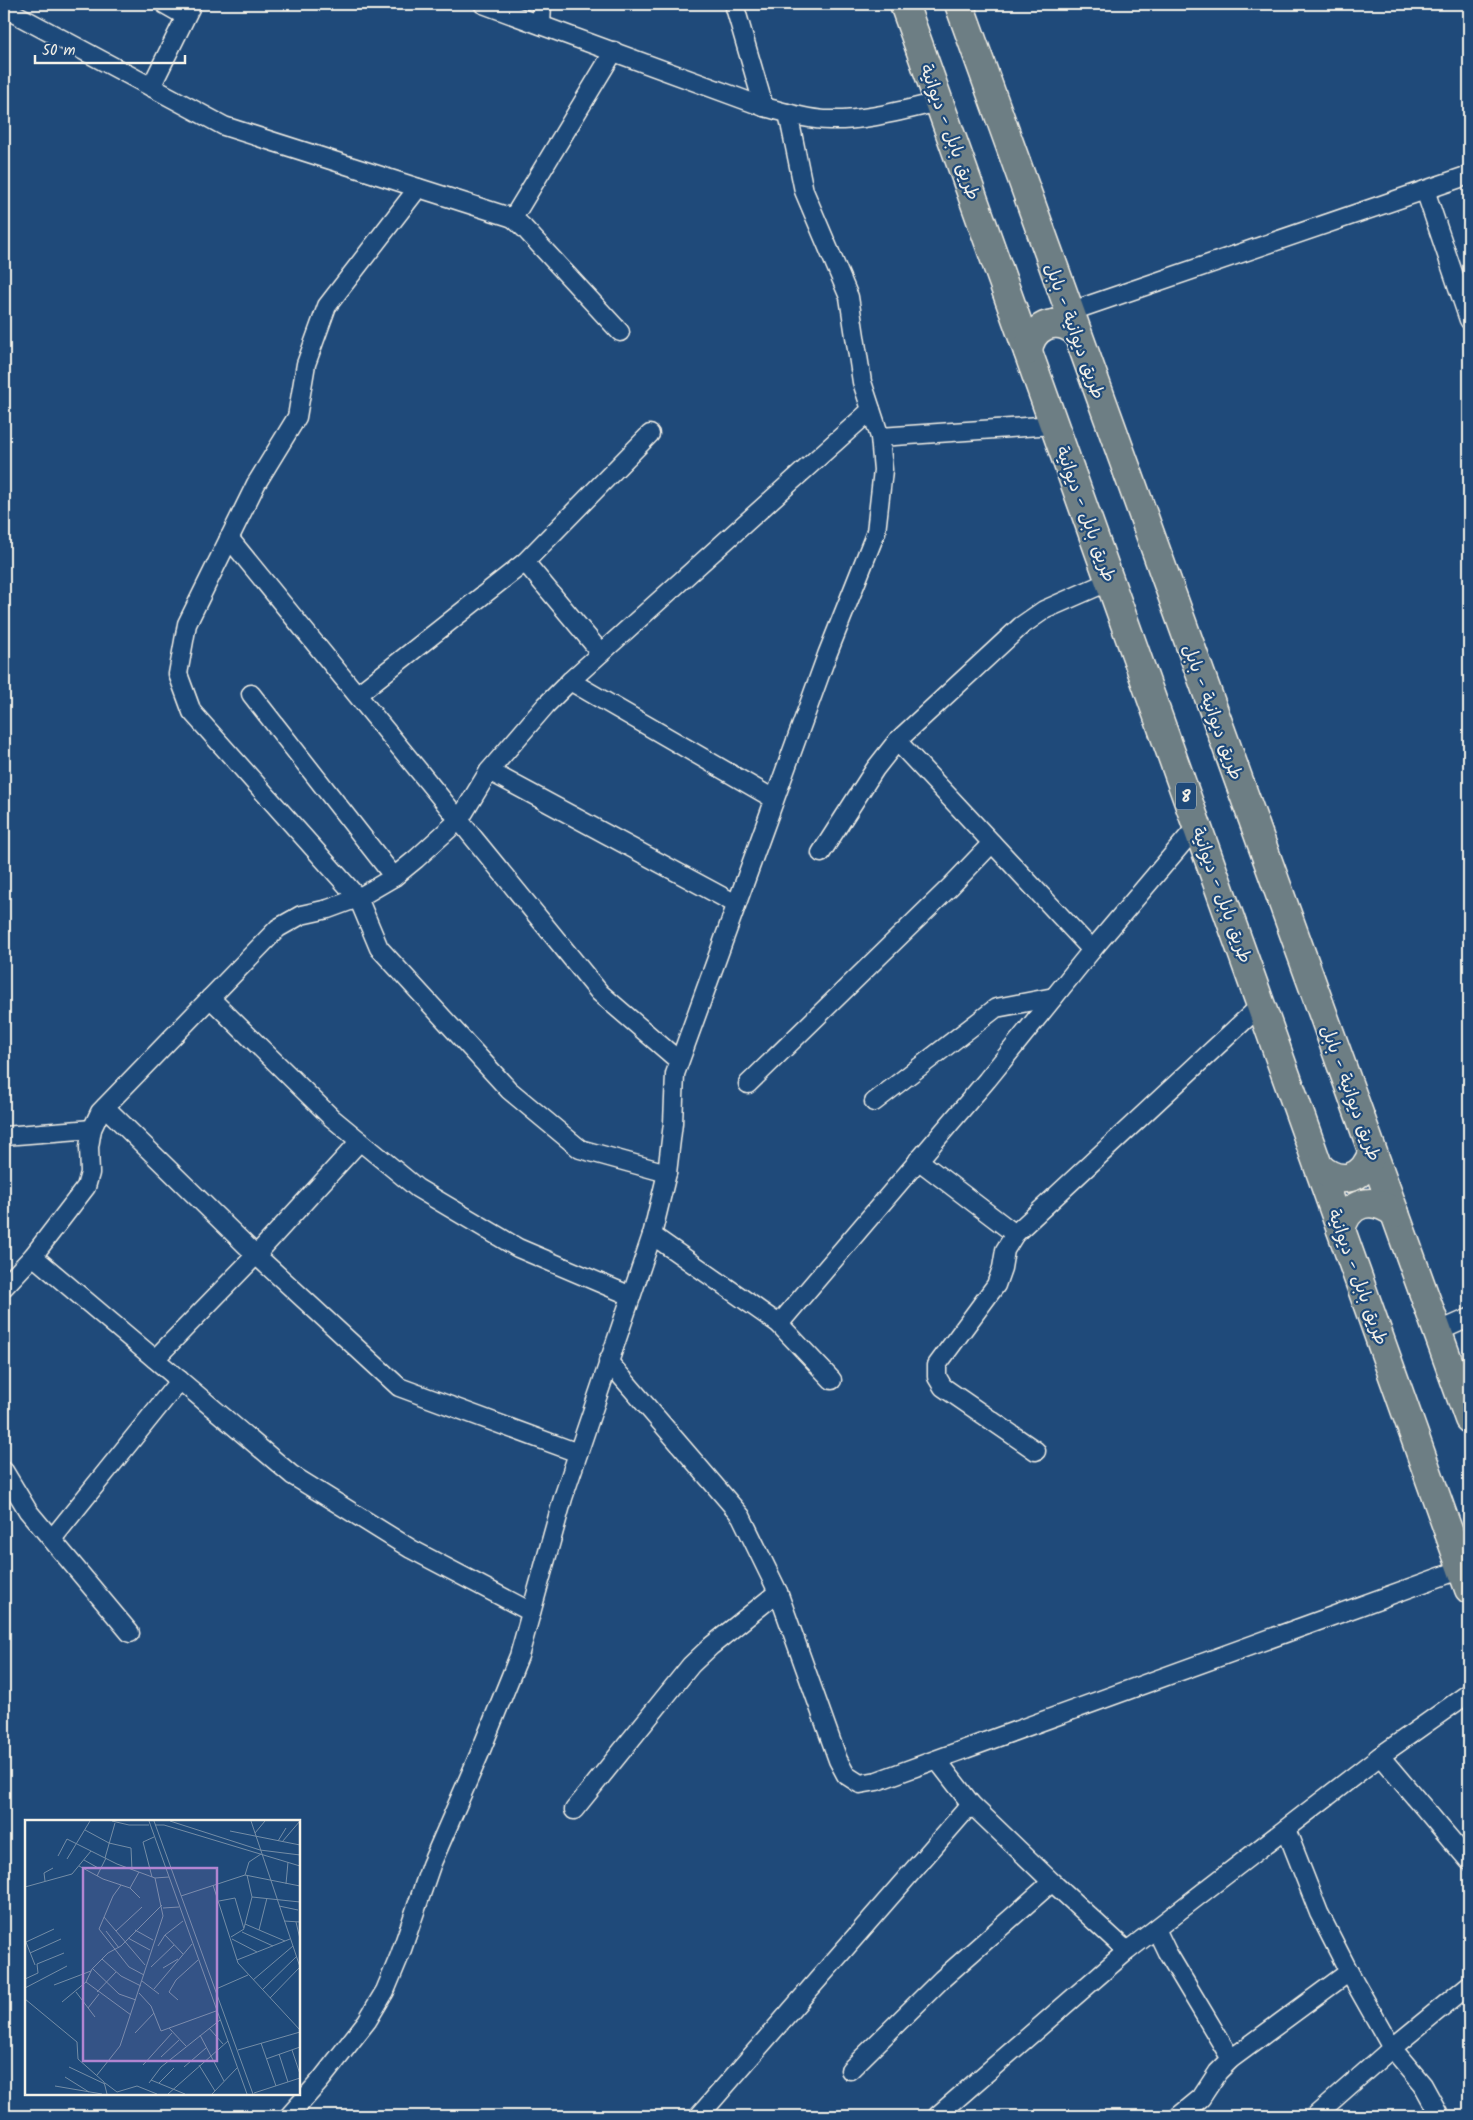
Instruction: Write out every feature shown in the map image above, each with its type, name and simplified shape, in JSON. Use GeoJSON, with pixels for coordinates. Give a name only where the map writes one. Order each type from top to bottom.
{"type":"FeatureCollection","features":[{"type":"Feature","properties":{"kind":"highway","name":"طريق بابل - ديوانية"},"geometry":{"type":"LineString","coordinates":[[904,4],[1466,1579]]}},
{"type":"Feature","properties":{"kind":"highway","name":"طريق ديوانية - بابل"},"geometry":{"type":"LineString","coordinates":[[958,4],[1469,1420]]}},
{"type":"Feature","properties":{"kind":"highway"},"geometry":{"type":"LineString","coordinates":[[1019,327],[1027,310],[1044,308],[1052,302],[1059,287]]}},
{"type":"Feature","properties":{"kind":"highway"},"geometry":{"type":"LineString","coordinates":[[1019,327],[1072,321]]}},
{"type":"Feature","properties":{"kind":"highway"},"geometry":{"type":"LineString","coordinates":[[1319,1167],[1327,1174],[1338,1178],[1350,1177],[1361,1172],[1369,1163],[1372,1153]]}},
{"type":"Feature","properties":{"kind":"highway"},"geometry":{"type":"LineString","coordinates":[[1341,1229],[1344,1220],[1351,1210],[1361,1204],[1373,1202],[1385,1206],[1395,1213]]}},
{"type":"Feature","properties":{"kind":"street"},"geometry":{"type":"LineString","coordinates":[[151,87],[188,10],[164,4]]}},
{"type":"Feature","properties":{"kind":"street"},"geometry":{"type":"LineString","coordinates":[[483,4],[764,107],[788,113],[827,120],[863,118],[939,102]]}},
{"type":"Feature","properties":{"kind":"street"},"geometry":{"type":"LineString","coordinates":[[541,25],[542,4]]}},
{"type":"Feature","properties":{"kind":"street"},"geometry":{"type":"LineString","coordinates":[[734,4],[764,107]]}},
{"type":"Feature","properties":{"kind":"street"},"geometry":{"type":"LineString","coordinates":[[4,8],[224,126],[513,218],[620,332]]}},
{"type":"Feature","properties":{"kind":"street"},"geometry":{"type":"LineString","coordinates":[[513,218],[614,51]]}},
{"type":"Feature","properties":{"kind":"street"},"geometry":{"type":"LineString","coordinates":[[289,2116],[320,2081],[368,2020],[385,1992],[400,1955],[431,1865],[480,1755],[519,1656],[563,1498],[652,1236],[667,1173],[673,1123],[674,1074],[827,655],[876,532],[883,470],[880,437],[862,382],[849,296],[804,191],[788,113]]}},
{"type":"Feature","properties":{"kind":"street"},"geometry":{"type":"LineString","coordinates":[[1072,321],[1469,174]]}},
{"type":"Feature","properties":{"kind":"street"},"geometry":{"type":"LineString","coordinates":[[418,188],[327,306],[306,364],[296,417],[256,484],[187,624],[178,674],[192,712],[358,898],[379,948],[509,1090],[580,1149],[667,1173]]}},
{"type":"Feature","properties":{"kind":"street"},"geometry":{"type":"LineString","coordinates":[[1425,190],[1469,320]]}},
{"type":"Feature","properties":{"kind":"street"},"geometry":{"type":"LineString","coordinates":[[4,1287],[33,1256],[86,1187],[90,1173],[89,1147],[92,1129],[100,1112],[278,928],[300,915],[328,909],[358,898],[394,877],[416,859],[460,819],[489,771],[546,704],[570,680],[871,410]]}},
{"type":"Feature","properties":{"kind":"street"},"geometry":{"type":"LineString","coordinates":[[880,437],[1054,425]]}},
{"type":"Feature","properties":{"kind":"street"},"geometry":{"type":"LineString","coordinates":[[358,694],[524,562],[650,434]]}},
{"type":"Feature","properties":{"kind":"street"},"geometry":{"type":"LineString","coordinates":[[229,538],[600,993],[679,1061]]}},
{"type":"Feature","properties":{"kind":"street"},"geometry":{"type":"LineString","coordinates":[[524,562],[601,653]]}},
{"type":"Feature","properties":{"kind":"street"},"geometry":{"type":"LineString","coordinates":[[821,853],[875,769],[897,741],[1021,626],[1044,610],[1110,581]]}},
{"type":"Feature","properties":{"kind":"street"},"geometry":{"type":"LineString","coordinates":[[570,680],[774,799]]}},
{"type":"Feature","properties":{"kind":"street"},"geometry":{"type":"LineString","coordinates":[[251,694],[394,877]]}},
{"type":"Feature","properties":{"kind":"street"},"geometry":{"type":"LineString","coordinates":[[897,741],[1092,950]]}},
{"type":"Feature","properties":{"kind":"street"},"geometry":{"type":"LineString","coordinates":[[489,771],[736,904]]}},
{"type":"Feature","properties":{"kind":"street"},"geometry":{"type":"LineString","coordinates":[[779,1324],[1197,826]]}},
{"type":"Feature","properties":{"kind":"street"},"geometry":{"type":"LineString","coordinates":[[748,1084],[992,843]]}},
{"type":"Feature","properties":{"kind":"street"},"geometry":{"type":"LineString","coordinates":[[874,1102],[996,1008],[1023,1001],[1054,997]]}},
{"type":"Feature","properties":{"kind":"street"},"geometry":{"type":"LineString","coordinates":[[210,998],[332,1118],[417,1188],[518,1248],[632,1296]]}},
{"type":"Feature","properties":{"kind":"street"},"geometry":{"type":"LineString","coordinates":[[1036,1451],[943,1387],[937,1377],[937,1365],[996,1285],[1002,1268],[1005,1250],[1015,1234],[1261,1005]]}},
{"type":"Feature","properties":{"kind":"street"},"geometry":{"type":"LineString","coordinates":[[105,1107],[256,1255],[399,1387],[578,1453]]}},
{"type":"Feature","properties":{"kind":"street"},"geometry":{"type":"LineString","coordinates":[[4,1136],[92,1129]]}},
{"type":"Feature","properties":{"kind":"street"},"geometry":{"type":"LineString","coordinates":[[155,1359],[256,1255],[360,1141]]}},
{"type":"Feature","properties":{"kind":"street"},"geometry":{"type":"LineString","coordinates":[[918,1160],[1015,1234]]}},
{"type":"Feature","properties":{"kind":"street"},"geometry":{"type":"LineString","coordinates":[[652,1236],[779,1324],[832,1380]]}},
{"type":"Feature","properties":{"kind":"street"},"geometry":{"type":"LineString","coordinates":[[33,1256],[292,1475],[410,1549],[531,1612]]}},
{"type":"Feature","properties":{"kind":"street"},"geometry":{"type":"LineString","coordinates":[[1437,1332],[1469,1318]]}},
{"type":"Feature","properties":{"kind":"street"},"geometry":{"type":"LineString","coordinates":[[608,1361],[742,1516],[778,1592],[838,1760],[846,1775],[860,1784],[877,1781],[1466,1579]]}},
{"type":"Feature","properties":{"kind":"street"},"geometry":{"type":"LineString","coordinates":[[52,1539],[180,1380]]}},
{"type":"Feature","properties":{"kind":"street"},"geometry":{"type":"LineString","coordinates":[[4,1472],[28,1511],[130,1633]]}},
{"type":"Feature","properties":{"kind":"street"},"geometry":{"type":"LineString","coordinates":[[574,1810],[691,1665],[711,1646],[778,1592]]}},
{"type":"Feature","properties":{"kind":"street"},"geometry":{"type":"LineString","coordinates":[[937,2116],[1128,1951],[1380,1756],[1469,1693]]}},
{"type":"Feature","properties":{"kind":"street"},"geometry":{"type":"LineString","coordinates":[[1380,1756],[1469,1861]]}},
{"type":"Feature","properties":{"kind":"street"},"geometry":{"type":"LineString","coordinates":[[937,1760],[972,1804],[1052,1882],[1128,1951]]}},
{"type":"Feature","properties":{"kind":"street"},"geometry":{"type":"LineString","coordinates":[[698,2116],[972,1804]]}},
{"type":"Feature","properties":{"kind":"street"},"geometry":{"type":"LineString","coordinates":[[1286,1829],[1319,1913],[1349,1972],[1392,2048],[1423,2085],[1440,2116]]}},
{"type":"Feature","properties":{"kind":"street"},"geometry":{"type":"LineString","coordinates":[[850,2070],[942,1979],[1052,1882]]}},
{"type":"Feature","properties":{"kind":"street"},"geometry":{"type":"LineString","coordinates":[[1156,1929],[1167,1952],[1231,2059]]}},
{"type":"Feature","properties":{"kind":"street"},"geometry":{"type":"LineString","coordinates":[[1179,2116],[1201,2098],[1218,2072],[1231,2059],[1349,1972]]}},
{"type":"Feature","properties":{"kind":"street"},"geometry":{"type":"LineString","coordinates":[[1315,2116],[1392,2048],[1469,1985]]}}]}
